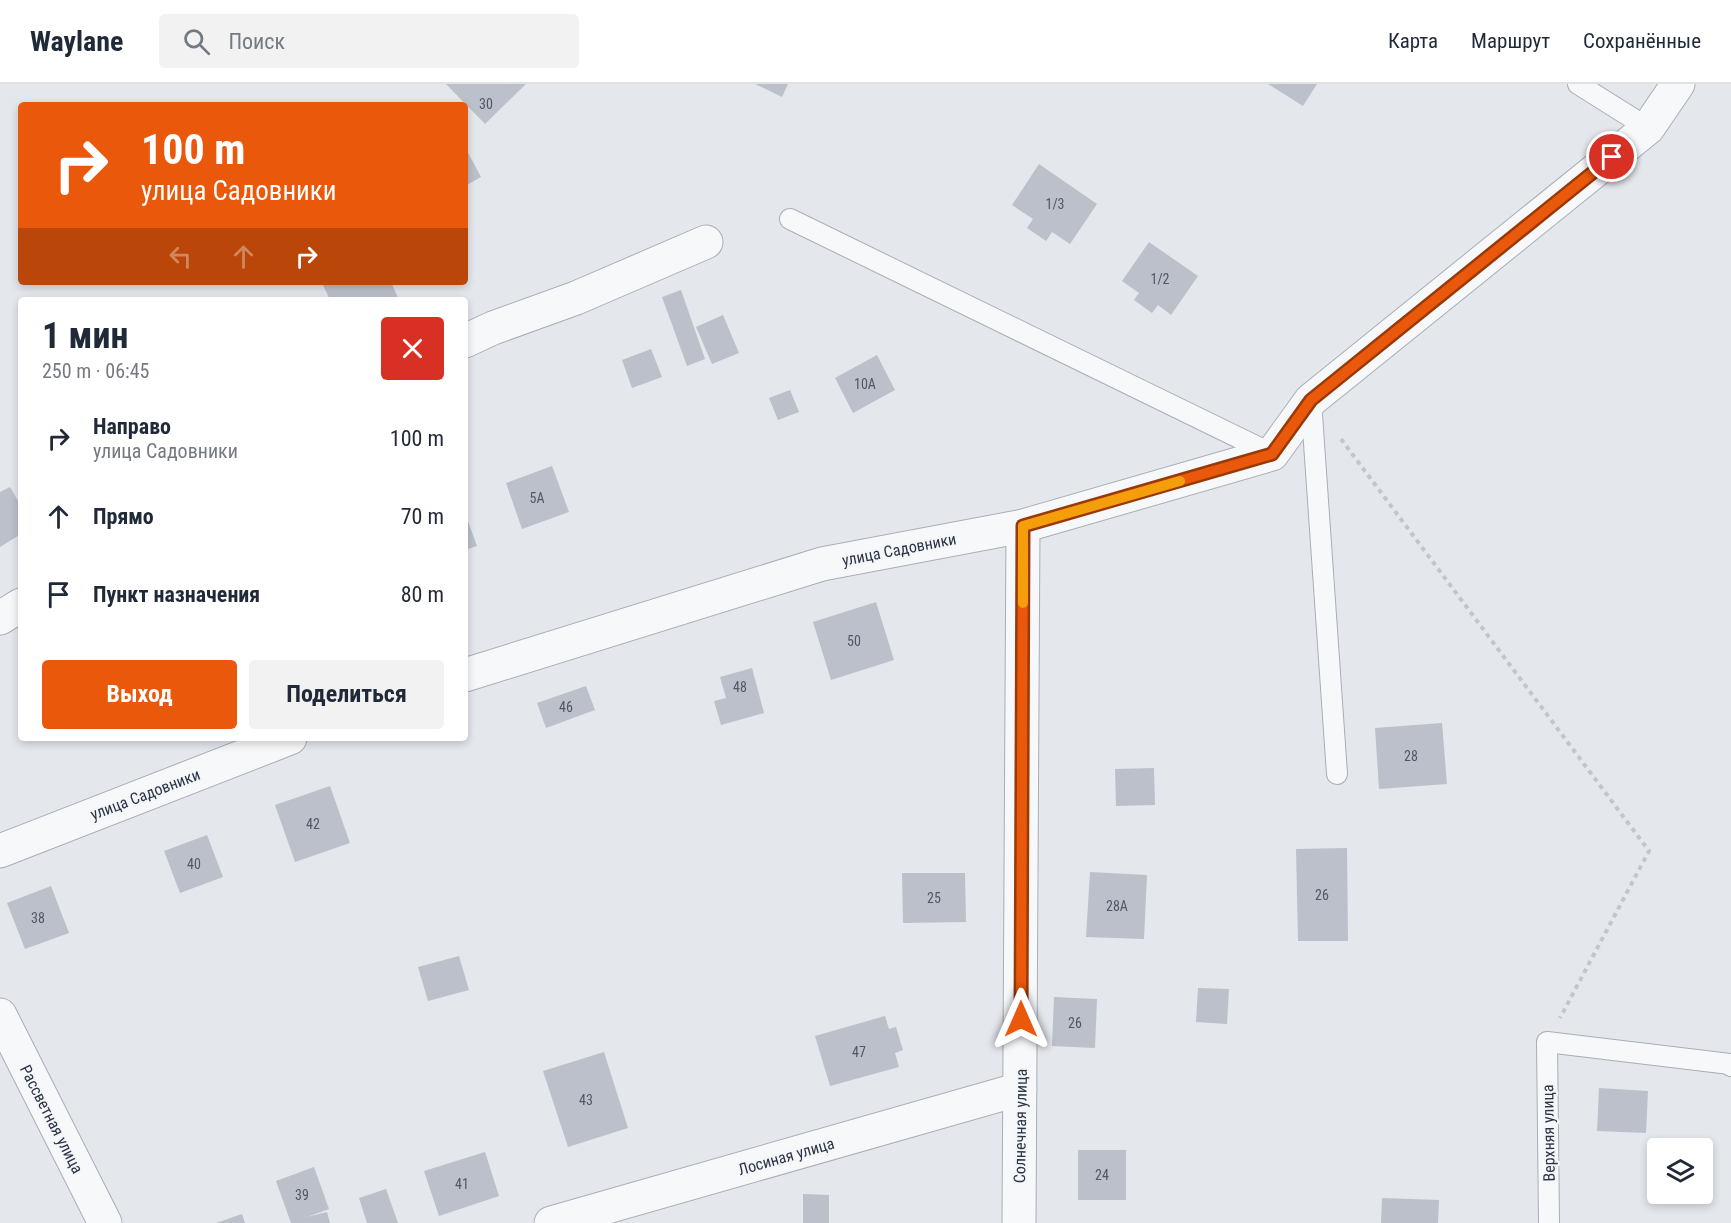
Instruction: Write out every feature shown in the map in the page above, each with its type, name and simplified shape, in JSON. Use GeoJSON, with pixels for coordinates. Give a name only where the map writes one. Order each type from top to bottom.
{"type":"FeatureCollection","features":[{"type":"Feature","properties":{"kind":"street"},"geometry":{"type":"LineString","coordinates":[[1272,454],[1311,400],[1648,128],[1678,84]]}},
{"type":"Feature","properties":{"kind":"street"},"geometry":{"type":"LineString","coordinates":[[468,340],[576,298],[706,242]]}},
{"type":"Feature","properties":{"kind":"street","name":"улица Садовники"},"geometry":{"type":"LineString","coordinates":[[468,674],[822,564],[1023,526],[1272,454]]}},
{"type":"Feature","properties":{"kind":"street","name":"Солнечная улица"},"geometry":{"type":"LineString","coordinates":[[1019,1223],[1023,526]]}},
{"type":"Feature","properties":{"kind":"street"},"geometry":{"type":"LineString","coordinates":[[0,618],[18,607]]}},
{"type":"Feature","properties":{"kind":"street","name":"улица Садовники"},"geometry":{"type":"LineString","coordinates":[[0,851],[282,741]]}},
{"type":"Feature","properties":{"kind":"street","name":"Рассветная улица"},"geometry":{"type":"LineString","coordinates":[[0,1015],[105,1223]]}},
{"type":"Feature","properties":{"kind":"street","name":"Лосиная улица"},"geometry":{"type":"LineString","coordinates":[[551,1223],[1020,1089]]}},
{"type":"Feature","properties":{"kind":"lane"},"geometry":{"type":"LineString","coordinates":[[1578,84],[1648,128]]}},
{"type":"Feature","properties":{"kind":"lane"},"geometry":{"type":"LineString","coordinates":[[790,219],[1272,454]]}},
{"type":"Feature","properties":{"kind":"lane"},"geometry":{"type":"LineString","coordinates":[[1311,400],[1337,774]]}},
{"type":"Feature","properties":{"kind":"lane"},"geometry":{"type":"LineString","coordinates":[[1547,1042],[1730,1064],[1731,1066]]}},
{"type":"Feature","properties":{"kind":"lane","name":"Верхняя улица"},"geometry":{"type":"LineString","coordinates":[[1547,1042],[1549,1223]]}},
{"type":"Feature","properties":{"kind":"path"},"geometry":{"type":"LineString","coordinates":[[1340,438],[1649,851],[1547,1042]]}},
{"type":"Feature","properties":{"kind":"building"},"geometry":{"type":"Polygon","coordinates":[[[446,84],[526,84],[485,124],[468,107],[468,102],[464,102],[446,84]]]}},
{"type":"Feature","properties":{"kind":"building"},"geometry":{"type":"Polygon","coordinates":[[[755,84],[788,84],[782,97],[755,84]]]}},
{"type":"Feature","properties":{"kind":"building"},"geometry":{"type":"Polygon","coordinates":[[[1268,84],[1317,84],[1303,106],[1268,84]]]}},
{"type":"Feature","properties":{"kind":"building"},"geometry":{"type":"Polygon","coordinates":[[[468,153],[481,177],[468,184],[468,153]]]}},
{"type":"Feature","properties":{"kind":"building"},"geometry":{"type":"Polygon","coordinates":[[[1039,164],[1097,204],[1070,244],[1052,232],[1046,241],[1027,228],[1033,219],[1012,205],[1039,164]]]}},
{"type":"Feature","properties":{"kind":"building"},"geometry":{"type":"Polygon","coordinates":[[[1149,242],[1198,276],[1171,315],[1158,305],[1152,313],[1134,300],[1139,293],[1122,281],[1149,242]]]}},
{"type":"Feature","properties":{"kind":"building"},"geometry":{"type":"Polygon","coordinates":[[[323,285],[392,285],[398,297],[329,297],[323,285]]]}},
{"type":"Feature","properties":{"kind":"building"},"geometry":{"type":"Polygon","coordinates":[[[681,290],[705,359],[687,366],[662,297],[681,290]]]}},
{"type":"Feature","properties":{"kind":"building"},"geometry":{"type":"Polygon","coordinates":[[[723,315],[739,353],[712,364],[696,327],[723,315]]]}},
{"type":"Feature","properties":{"kind":"building"},"geometry":{"type":"Polygon","coordinates":[[[651,349],[662,377],[632,388],[622,360],[651,349]]]}},
{"type":"Feature","properties":{"kind":"building"},"geometry":{"type":"Polygon","coordinates":[[[877,355],[895,390],[853,413],[835,378],[877,355]]]}},
{"type":"Feature","properties":{"kind":"building"},"geometry":{"type":"Polygon","coordinates":[[[790,390],[799,412],[778,420],[769,398],[790,390]]]}},
{"type":"Feature","properties":{"kind":"building"},"geometry":{"type":"Polygon","coordinates":[[[552,466],[569,512],[522,529],[506,483],[552,466]]]}},
{"type":"Feature","properties":{"kind":"building"},"geometry":{"type":"Polygon","coordinates":[[[10,487],[18,501],[18,536],[0,547],[0,492],[10,487]]]}},
{"type":"Feature","properties":{"kind":"building"},"geometry":{"type":"Polygon","coordinates":[[[468,521],[477,546],[468,549],[468,521]]]}},
{"type":"Feature","properties":{"kind":"building"},"geometry":{"type":"Polygon","coordinates":[[[876,602],[894,660],[831,680],[813,622],[876,602]]]}},
{"type":"Feature","properties":{"kind":"building"},"geometry":{"type":"Polygon","coordinates":[[[752,668],[764,713],[721,725],[714,701],[726,698],[720,677],[752,668]]]}},
{"type":"Feature","properties":{"kind":"building"},"geometry":{"type":"Polygon","coordinates":[[[586,686],[595,710],[546,728],[537,703],[586,686]]]}},
{"type":"Feature","properties":{"kind":"building"},"geometry":{"type":"Polygon","coordinates":[[[1442,723],[1447,784],[1379,789],[1375,728],[1442,723]]]}},
{"type":"Feature","properties":{"kind":"building"},"geometry":{"type":"Polygon","coordinates":[[[1154,768],[1155,805],[1116,806],[1115,769],[1154,768]]]}},
{"type":"Feature","properties":{"kind":"building"},"geometry":{"type":"Polygon","coordinates":[[[330,786],[350,843],[295,862],[275,805],[330,786]]]}},
{"type":"Feature","properties":{"kind":"building"},"geometry":{"type":"Polygon","coordinates":[[[207,835],[223,877],[180,893],[164,851],[207,835]]]}},
{"type":"Feature","properties":{"kind":"building"},"geometry":{"type":"Polygon","coordinates":[[[1347,848],[1348,941],[1298,941],[1296,849],[1347,848]]]}},
{"type":"Feature","properties":{"kind":"building"},"geometry":{"type":"Polygon","coordinates":[[[1090,872],[1147,875],[1144,939],[1086,937],[1090,872]]]}},
{"type":"Feature","properties":{"kind":"building"},"geometry":{"type":"Polygon","coordinates":[[[902,873],[965,873],[966,922],[903,923],[902,873]]]}},
{"type":"Feature","properties":{"kind":"building"},"geometry":{"type":"Polygon","coordinates":[[[51,886],[69,933],[25,949],[7,903],[51,886]]]}},
{"type":"Feature","properties":{"kind":"building"},"geometry":{"type":"Polygon","coordinates":[[[459,956],[469,990],[428,1001],[418,967],[459,956]]]}},
{"type":"Feature","properties":{"kind":"building"},"geometry":{"type":"Polygon","coordinates":[[[1198,988],[1229,989],[1227,1024],[1196,1022],[1198,988]]]}},
{"type":"Feature","properties":{"kind":"building"},"geometry":{"type":"Polygon","coordinates":[[[1054,997],[1097,999],[1095,1048],[1052,1046],[1054,997]]]}},
{"type":"Feature","properties":{"kind":"building"},"geometry":{"type":"Polygon","coordinates":[[[885,1016],[889,1029],[896,1027],[903,1050],[895,1053],[899,1067],[830,1086],[815,1036],[885,1016]]]}},
{"type":"Feature","properties":{"kind":"building"},"geometry":{"type":"Polygon","coordinates":[[[604,1052],[628,1128],[568,1147],[543,1071],[604,1052]]]}},
{"type":"Feature","properties":{"kind":"building"},"geometry":{"type":"Polygon","coordinates":[[[1599,1088],[1648,1091],[1646,1133],[1597,1131],[1599,1088]]]}},
{"type":"Feature","properties":{"kind":"building"},"geometry":{"type":"Polygon","coordinates":[[[1078,1150],[1126,1150],[1126,1200],[1078,1200],[1078,1150]]]}},
{"type":"Feature","properties":{"kind":"building"},"geometry":{"type":"Polygon","coordinates":[[[485,1152],[499,1196],[439,1216],[424,1171],[485,1152]]]}},
{"type":"Feature","properties":{"kind":"building"},"geometry":{"type":"Polygon","coordinates":[[[314,1167],[329,1209],[307,1217],[327,1212],[330,1223],[291,1223],[276,1181],[314,1167]]]}},
{"type":"Feature","properties":{"kind":"building"},"geometry":{"type":"Polygon","coordinates":[[[386,1189],[398,1223],[367,1223],[359,1198],[386,1189]]]}},
{"type":"Feature","properties":{"kind":"building"},"geometry":{"type":"Polygon","coordinates":[[[803,1194],[829,1195],[829,1223],[803,1223],[803,1194]]]}},
{"type":"Feature","properties":{"kind":"building"},"geometry":{"type":"Polygon","coordinates":[[[1382,1198],[1439,1200],[1438,1223],[1381,1223],[1382,1198]]]}},
{"type":"Feature","properties":{"kind":"building"},"geometry":{"type":"Polygon","coordinates":[[[242,1214],[245,1223],[216,1223],[242,1214]]]}},
{"type":"Feature","properties":{"kind":"slow traffic"},"geometry":{"type":"LineString","coordinates":[[1023,603],[1023,526],[1180,481]]}},
{"type":"Feature","properties":{"kind":"route"},"geometry":{"type":"LineString","coordinates":[[1021,1019],[1023,526],[1272,454],[1311,400],[1612,157]]}}]}
